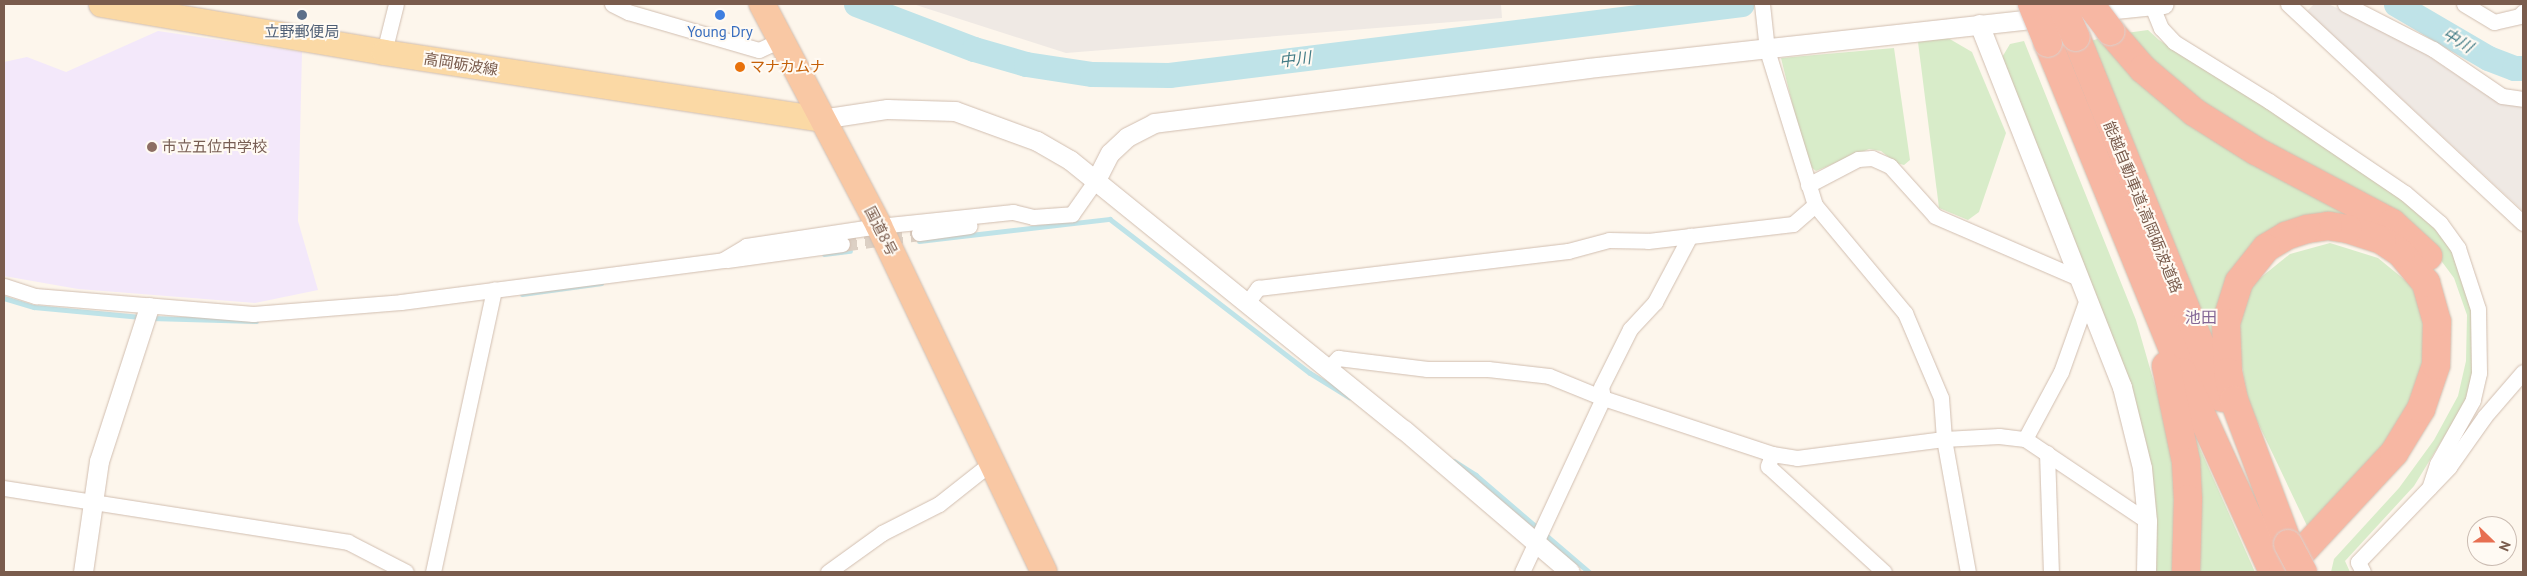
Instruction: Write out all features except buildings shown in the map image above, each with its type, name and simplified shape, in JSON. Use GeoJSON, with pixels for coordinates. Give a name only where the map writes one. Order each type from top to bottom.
{"type":"FeatureCollection","features":[{"type":"Feature","properties":{"kind":"highway","name":"国道8号"},"geometry":{"type":"LineString","coordinates":[[762,4],[879,226],[1044,572]]}},
{"type":"Feature","properties":{"kind":"highway","name":"能越自動車道;高岡砺波道路"},"geometry":{"type":"LineString","coordinates":[[2032,4],[2182,372],[2275,569]]}},
{"type":"Feature","properties":{"kind":"highway","name":"能越自動車道;高岡砺波道路"},"geometry":{"type":"LineString","coordinates":[[2061,4],[2206,360],[2288,544],[2303,572]]}},
{"type":"Feature","properties":{"kind":"highway"},"geometry":{"type":"LineString","coordinates":[[2107,12],[2167,91],[2223,132],[2392,222],[2425,252],[2446,285],[2456,327],[2453,370],[2440,412],[2402,470],[2303,572]]}},
{"type":"Feature","properties":{"kind":"highway"},"geometry":{"type":"LineString","coordinates":[[2048,43],[2063,90],[2150,316],[2167,370],[2186,462],[2188,499],[2186,572]]}},
{"type":"Feature","properties":{"kind":"highway"},"geometry":{"type":"LineString","coordinates":[[2275,569],[2374,477],[2410,432],[2431,387],[2436,365],[2437,322],[2426,283],[2401,253],[2382,240],[2348,229],[2328,226],[2307,229],[2286,236],[2266,248],[2238,282],[2226,323],[2226,363],[2234,400],[2288,544]]}},
{"type":"Feature","properties":{"kind":"highway","name":"国道8号"},"geometry":{"type":"LineString","coordinates":[[992,462],[1032,572]]}},
{"type":"Feature","properties":{"kind":"main road","name":"高岡砺波線"},"geometry":{"type":"LineString","coordinates":[[101,4],[183,11],[384,52],[821,119]]}},
{"type":"Feature","properties":{"kind":"street"},"geometry":{"type":"LineString","coordinates":[[384,52],[396,4]]}},
{"type":"Feature","properties":{"kind":"street"},"geometry":{"type":"LineString","coordinates":[[612,4],[628,12],[758,50],[780,40]]}},
{"type":"Feature","properties":{"kind":"street"},"geometry":{"type":"LineString","coordinates":[[919,233],[1033,217],[1072,214],[1096,180],[1110,153],[1127,137],[1154,123],[1588,68],[1767,50],[1979,24],[2107,12],[2161,4],[2161,28],[2174,42],[2269,101],[2405,194],[2440,224],[2458,248],[2478,309],[2479,373],[2473,400],[2437,464],[2428,488]]}},
{"type":"Feature","properties":{"kind":"street"},"geometry":{"type":"LineString","coordinates":[[2288,4],[2523,223]]}},
{"type":"Feature","properties":{"kind":"street"},"geometry":{"type":"LineString","coordinates":[[2345,4],[2433,49],[2502,96],[2523,99]]}},
{"type":"Feature","properties":{"kind":"street"},"geometry":{"type":"LineString","coordinates":[[2464,4],[2494,22],[2519,16],[2523,12]]}},
{"type":"Feature","properties":{"kind":"street"},"geometry":{"type":"LineString","coordinates":[[1763,10],[1767,50],[1815,205],[1905,313],[1941,398],[1944,439],[1968,572]]}},
{"type":"Feature","properties":{"kind":"street"},"geometry":{"type":"LineString","coordinates":[[1979,24],[2122,387],[2134,428],[2142,468],[2147,521],[2146,572]]}},
{"type":"Feature","properties":{"kind":"street"},"geometry":{"type":"LineString","coordinates":[[821,119],[887,109],[955,111],[1038,141],[1096,180],[1537,541],[1570,572]]}},
{"type":"Feature","properties":{"kind":"street"},"geometry":{"type":"LineString","coordinates":[[1808,185],[1858,159],[1872,158],[1890,166],[1935,216],[2078,278]]}},
{"type":"Feature","properties":{"kind":"street"},"geometry":{"type":"LineString","coordinates":[[1247,303],[1258,288],[1568,251],[1609,240],[1648,241],[1793,224],[1815,205]]}},
{"type":"Feature","properties":{"kind":"street"},"geometry":{"type":"LineString","coordinates":[[723,260],[746,246],[879,226],[1013,212],[1033,217]]}},
{"type":"Feature","properties":{"kind":"street"},"geometry":{"type":"LineString","coordinates":[[1522,572],[1603,398],[1601,387],[1630,329],[1655,302],[1690,236]]}},
{"type":"Feature","properties":{"kind":"street"},"geometry":{"type":"LineString","coordinates":[[4,286],[35,296],[149,308],[253,314],[494,290],[842,244]]}},
{"type":"Feature","properties":{"kind":"street"},"geometry":{"type":"LineString","coordinates":[[433,572],[494,290]]}},
{"type":"Feature","properties":{"kind":"street"},"geometry":{"type":"LineString","coordinates":[[2025,438],[2061,372],[2087,299]]}},
{"type":"Feature","properties":{"kind":"street"},"geometry":{"type":"LineString","coordinates":[[83,572],[99,461],[149,308]]}},
{"type":"Feature","properties":{"kind":"street"},"geometry":{"type":"LineString","coordinates":[[1327,369],[1338,358],[1427,368],[1514,372],[1549,376],[1603,398],[1772,454],[1797,458],[1944,439],[2000,436],[2025,438],[2147,521]]}},
{"type":"Feature","properties":{"kind":"street"},"geometry":{"type":"LineString","coordinates":[[2363,572],[2358,562],[2449,467],[2485,416],[2523,372]]}},
{"type":"Feature","properties":{"kind":"street"},"geometry":{"type":"LineString","coordinates":[[2047,453],[2051,572]]}},
{"type":"Feature","properties":{"kind":"street"},"geometry":{"type":"LineString","coordinates":[[1772,454],[1768,466],[1884,572]]}},
{"type":"Feature","properties":{"kind":"street"},"geometry":{"type":"LineString","coordinates":[[828,572],[882,533],[939,504],[992,462]]}},
{"type":"Feature","properties":{"kind":"street"},"geometry":{"type":"LineString","coordinates":[[4,488],[348,542],[406,572]]}},
{"type":"Feature","properties":{"kind":"shaded area"},"geometry":{"type":"Polygon","coordinates":[[[913,4],[1501,4],[1502,18],[1066,53],[913,4]]]}},
{"type":"Feature","properties":{"kind":"shaded area"},"geometry":{"type":"Polygon","coordinates":[[[2314,4],[2328,4],[2360,18],[2424,53],[2483,93],[2523,108],[2523,211],[2307,11],[2314,4]]]}},
{"type":"Feature","properties":{"kind":"shaded area","name":"市立五位中学校"},"geometry":{"type":"Polygon","coordinates":[[[158,31],[302,52],[298,221],[318,290],[255,303],[78,289],[4,276],[4,62],[27,57],[66,72],[158,31]]]}},
{"type":"Feature","properties":{"kind":"green space"},"geometry":{"type":"Polygon","coordinates":[[[2148,30],[2159,40],[2372,176],[2426,218],[2454,253],[2471,300],[2472,376],[2466,401],[2414,486],[2345,561],[2350,572],[2331,572],[2334,559],[2399,488],[2434,440],[2458,396],[2466,361],[2467,315],[2454,278],[2431,247],[2253,136],[2162,73],[2126,33],[2148,30]]]}},
{"type":"Feature","properties":{"kind":"green space"},"geometry":{"type":"Polygon","coordinates":[[[2103,37],[2370,222],[2278,225],[2214,340],[2207,331],[2091,41],[2103,37]]]}},
{"type":"Feature","properties":{"kind":"green space"},"geometry":{"type":"Polygon","coordinates":[[[1948,38],[1972,52],[2006,133],[1979,212],[1968,220],[1939,208],[1918,42],[1948,38]]]}},
{"type":"Feature","properties":{"kind":"green space"},"geometry":{"type":"Polygon","coordinates":[[[2024,41],[2136,320],[2164,417],[2177,490],[2174,572],[2153,572],[2147,450],[2127,378],[2001,59],[2010,44],[2024,41]]]}},
{"type":"Feature","properties":{"kind":"green space"},"geometry":{"type":"Polygon","coordinates":[[[1894,48],[1910,160],[1904,165],[1896,163],[1881,151],[1869,149],[1816,171],[1807,164],[1781,58],[1894,48]]]}},
{"type":"Feature","properties":{"kind":"green space"},"geometry":{"type":"Polygon","coordinates":[[[2330,243],[2378,258],[2411,285],[2427,318],[2427,350],[2416,403],[2388,446],[2310,532],[2248,402],[2239,348],[2238,319],[2249,287],[2290,254],[2330,243]]]}},
{"type":"Feature","properties":{"kind":"green space"},"geometry":{"type":"Polygon","coordinates":[[[2190,426],[2255,572],[2194,572],[2190,426]]]}},
{"type":"Feature","properties":{"kind":"waterway","name":"中川"},"geometry":{"type":"LineString","coordinates":[[856,4],[974,49],[1026,64],[1092,74],[1169,75],[1742,4]]}},
{"type":"Feature","properties":{"kind":"waterway","name":"中川"},"geometry":{"type":"LineString","coordinates":[[2396,4],[2488,58],[2514,68],[2523,68]]}},
{"type":"Feature","properties":{"kind":"waterway"},"geometry":{"type":"LineString","coordinates":[[919,241],[1110,219],[1310,373],[1349,397]]}},
{"type":"Feature","properties":{"kind":"waterway"},"geometry":{"type":"LineString","coordinates":[[824,254],[850,251]]}},
{"type":"Feature","properties":{"kind":"waterway"},"geometry":{"type":"LineString","coordinates":[[522,294],[601,283]]}},
{"type":"Feature","properties":{"kind":"waterway"},"geometry":{"type":"LineString","coordinates":[[4,298],[34,307],[141,317]]}},
{"type":"Feature","properties":{"kind":"waterway"},"geometry":{"type":"LineString","coordinates":[[151,318],[256,321]]}},
{"type":"Feature","properties":{"kind":"waterway"},"geometry":{"type":"LineString","coordinates":[[1454,461],[1476,475],[1589,572]]}},
{"type":"Feature","properties":{"kind":"tunnel"},"geometry":{"type":"LineString","coordinates":[[842,244],[919,233]]}},
{"type":"Feature","properties":{"kind":"place","name":"立野郵便局"},"geometry":{"type":"Point","coordinates":[302,15]}},
{"type":"Feature","properties":{"kind":"place","name":"Young Dry"},"geometry":{"type":"Point","coordinates":[720,15]}},
{"type":"Feature","properties":{"kind":"place","name":"マナカムナ"},"geometry":{"type":"Point","coordinates":[740,67]}},
{"type":"Feature","properties":{"kind":"place","name":"市立五位中学校"},"geometry":{"type":"Point","coordinates":[152,147]}},
{"type":"Feature","properties":{"kind":"district","name":"池田"},"geometry":{"type":"Point","coordinates":[2201,317]}}]}
